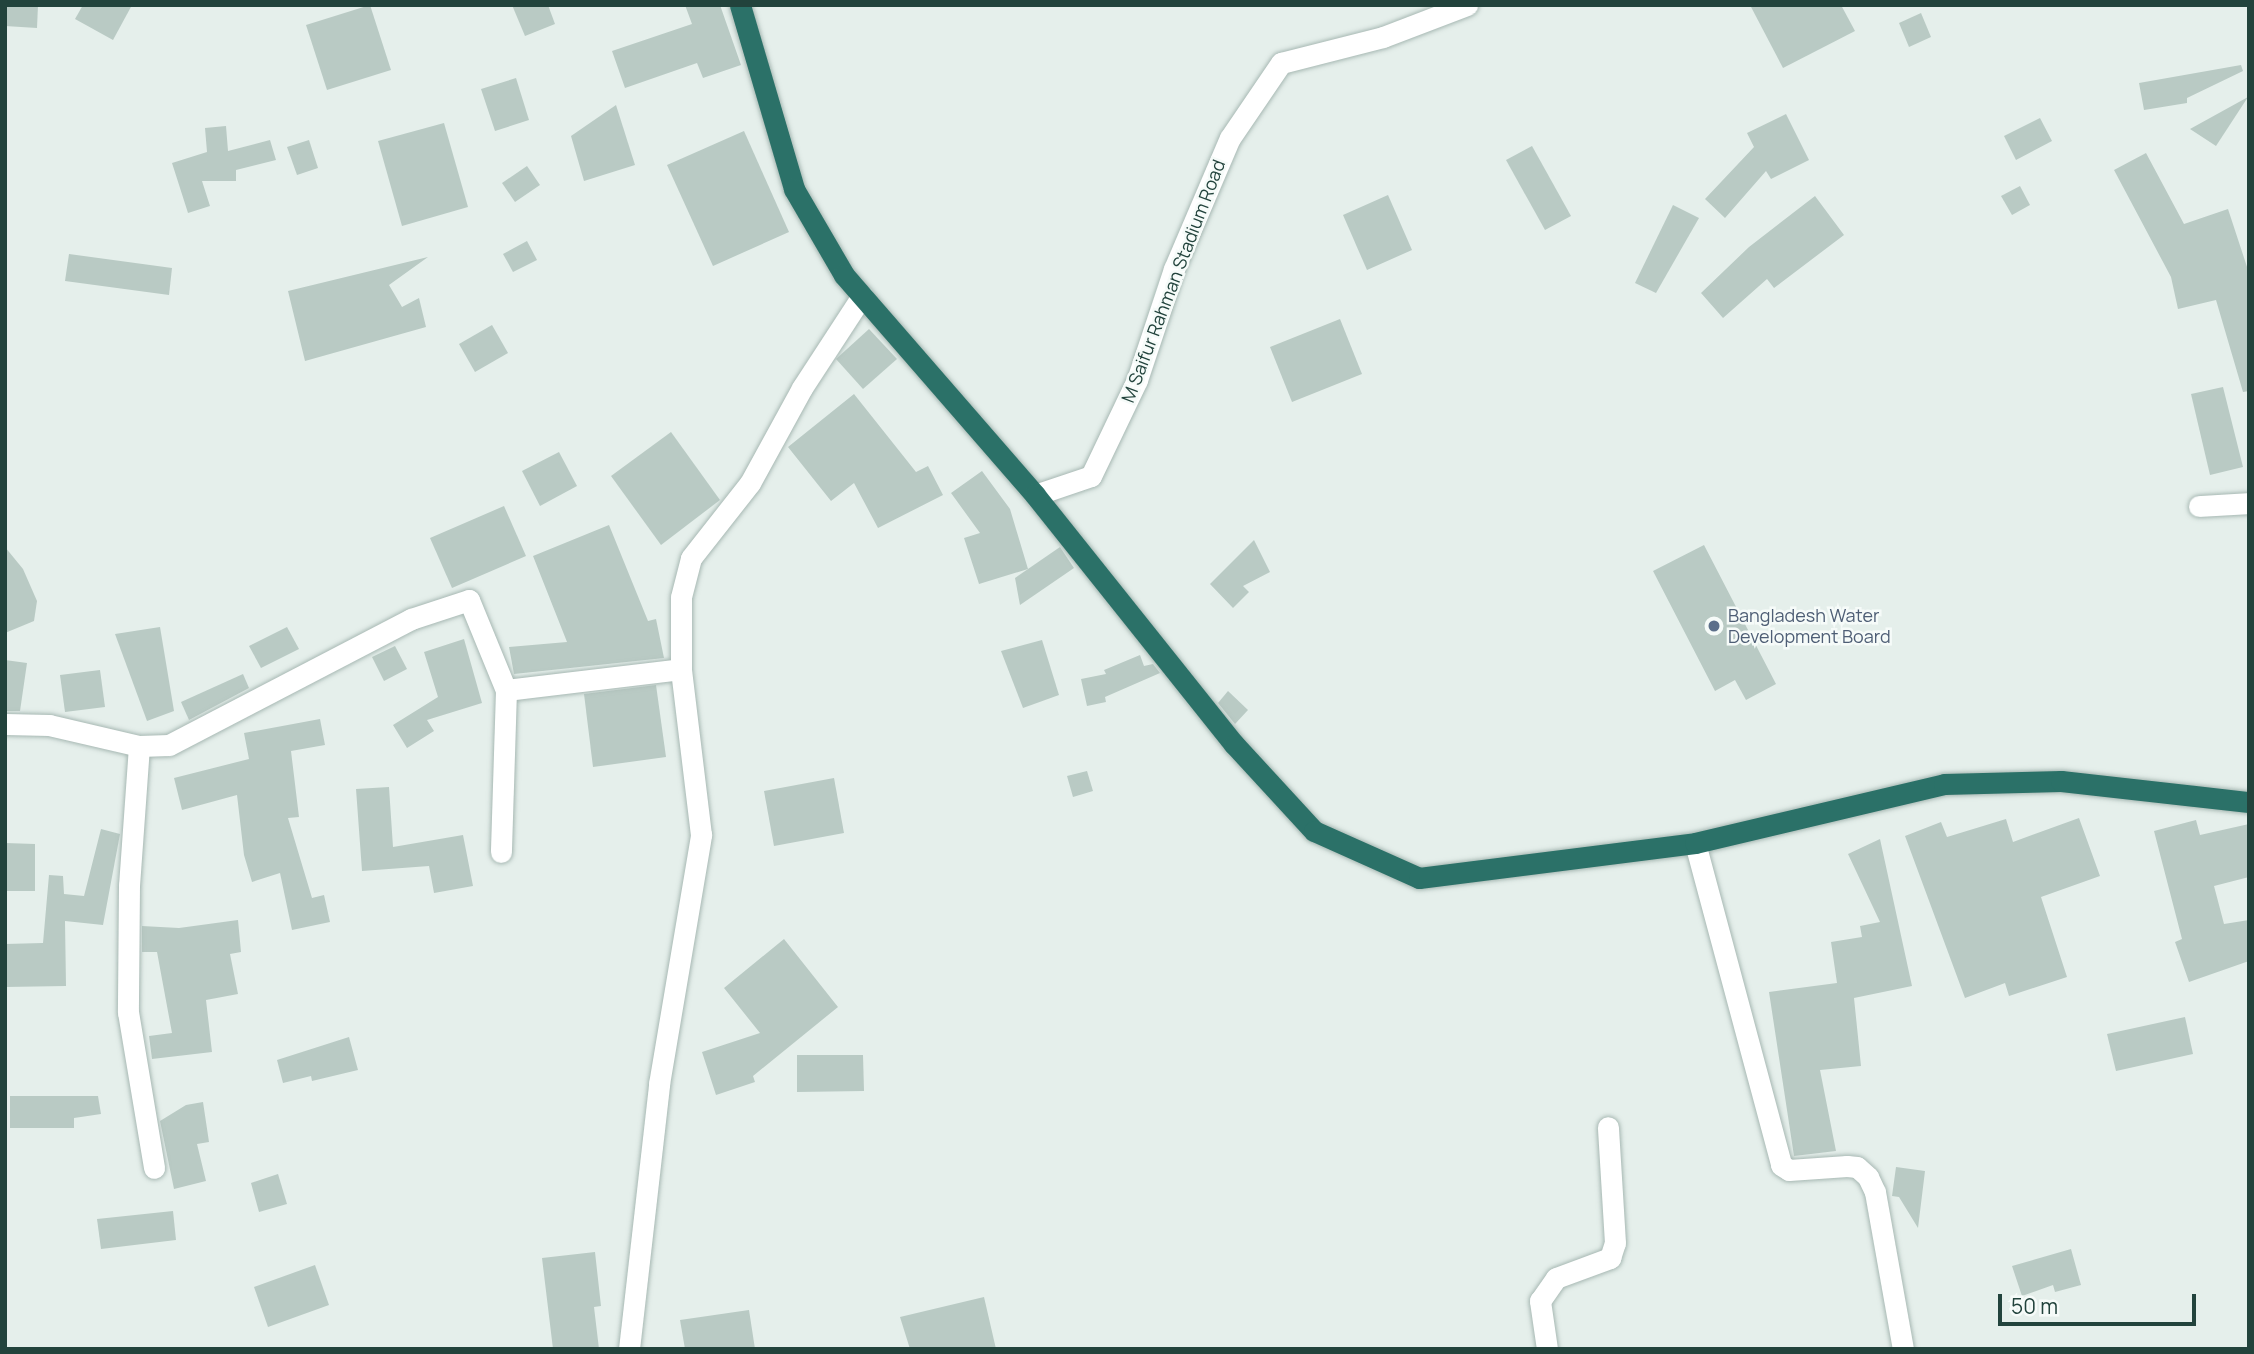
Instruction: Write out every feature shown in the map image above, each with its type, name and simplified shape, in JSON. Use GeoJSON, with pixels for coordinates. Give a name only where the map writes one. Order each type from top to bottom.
{"type":"FeatureCollection","features":[{"type":"Feature","properties":{"kind":"highway"},"geometry":{"type":"LineString","coordinates":[[740,5],[794,189],[844,275],[1035,495],[1234,744],[1314,831],[1419,878],[1695,844],[1944,784],[2062,781],[2249,802]]}},
{"type":"Feature","properties":{"kind":"street","name":"M Saifur Rahman Stadium Road"},"geometry":{"type":"LineString","coordinates":[[1035,495],[1091,476],[1137,380],[1174,269],[1230,138],[1281,63],[1383,37],[1467,5]]}},
{"type":"Feature","properties":{"kind":"street"},"geometry":{"type":"LineString","coordinates":[[629,1349],[659,1084],[701,835],[681,669],[681,597],[691,558],[750,483],[802,388],[862,296]]}},
{"type":"Feature","properties":{"kind":"street"},"geometry":{"type":"LineString","coordinates":[[2199,506],[2249,503]]}},
{"type":"Feature","properties":{"kind":"street"},"geometry":{"type":"LineString","coordinates":[[5,724],[49,725],[139,746],[169,745],[411,619],[468,600],[506,690],[502,852]]}},
{"type":"Feature","properties":{"kind":"street"},"geometry":{"type":"LineString","coordinates":[[506,690],[681,669]]}},
{"type":"Feature","properties":{"kind":"street"},"geometry":{"type":"LineString","coordinates":[[139,746],[129,885],[128,1012],[154,1168]]}},
{"type":"Feature","properties":{"kind":"street"},"geometry":{"type":"LineString","coordinates":[[1695,844],[1781,1165],[1789,1170],[1857,1167],[1868,1177],[1875,1192],[1903,1349]]}},
{"type":"Feature","properties":{"kind":"street"},"geometry":{"type":"LineString","coordinates":[[1547,1349],[1540,1301],[1556,1278],[1610,1258],[1615,1243],[1608,1127]]}},
{"type":"Feature","properties":{"kind":"building"},"geometry":{"type":"Polygon","coordinates":[[[5,5],[38,5],[37,28],[5,26],[5,5]]]}},
{"type":"Feature","properties":{"kind":"building"},"geometry":{"type":"Polygon","coordinates":[[[83,5],[132,5],[113,40],[75,19],[83,5]]]}},
{"type":"Feature","properties":{"kind":"building"},"geometry":{"type":"Polygon","coordinates":[[[370,5],[391,70],[327,90],[306,25],[370,5]]]}},
{"type":"Feature","properties":{"kind":"building"},"geometry":{"type":"Polygon","coordinates":[[[512,5],[548,5],[555,24],[525,36],[512,5]]]}},
{"type":"Feature","properties":{"kind":"building"},"geometry":{"type":"Polygon","coordinates":[[[685,5],[720,5],[741,65],[703,78],[697,63],[625,88],[612,51],[692,24],[685,5]]]}},
{"type":"Feature","properties":{"kind":"building"},"geometry":{"type":"Polygon","coordinates":[[[1750,5],[1841,5],[1855,31],[1783,68],[1750,5]]]}},
{"type":"Feature","properties":{"kind":"building"},"geometry":{"type":"Polygon","coordinates":[[[1921,13],[1931,37],[1909,47],[1899,23],[1921,13]]]}},
{"type":"Feature","properties":{"kind":"building"},"geometry":{"type":"Polygon","coordinates":[[[2241,65],[2243,71],[2187,98],[2187,103],[2144,110],[2139,83],[2241,65]]]}},
{"type":"Feature","properties":{"kind":"building"},"geometry":{"type":"Polygon","coordinates":[[[516,78],[529,120],[495,131],[481,89],[516,78]]]}},
{"type":"Feature","properties":{"kind":"building"},"geometry":{"type":"Polygon","coordinates":[[[2248,97],[2216,146],[2190,129],[2248,97]]]}},
{"type":"Feature","properties":{"kind":"building"},"geometry":{"type":"Polygon","coordinates":[[[616,105],[635,165],[584,181],[571,136],[616,105]]]}},
{"type":"Feature","properties":{"kind":"building"},"geometry":{"type":"Polygon","coordinates":[[[1786,114],[1809,160],[1771,179],[1766,171],[1725,218],[1705,199],[1754,147],[1747,133],[1786,114]]]}},
{"type":"Feature","properties":{"kind":"building"},"geometry":{"type":"Polygon","coordinates":[[[2040,118],[2052,141],[2016,160],[2004,136],[2040,118]]]}},
{"type":"Feature","properties":{"kind":"building"},"geometry":{"type":"Polygon","coordinates":[[[444,123],[468,207],[402,226],[378,141],[444,123]]]}},
{"type":"Feature","properties":{"kind":"building"},"geometry":{"type":"Polygon","coordinates":[[[226,126],[228,151],[270,140],[276,160],[236,170],[236,181],[202,181],[210,206],[188,213],[172,163],[207,152],[205,128],[226,126]]]}},
{"type":"Feature","properties":{"kind":"building"},"geometry":{"type":"Polygon","coordinates":[[[744,131],[789,232],[713,266],[667,165],[744,131]]]}},
{"type":"Feature","properties":{"kind":"building"},"geometry":{"type":"Polygon","coordinates":[[[309,140],[318,168],[297,175],[287,147],[309,140]]]}},
{"type":"Feature","properties":{"kind":"building"},"geometry":{"type":"Polygon","coordinates":[[[1532,146],[1571,216],[1545,230],[1506,160],[1532,146]]]}},
{"type":"Feature","properties":{"kind":"building"},"geometry":{"type":"Polygon","coordinates":[[[2146,153],[2184,224],[2228,209],[2249,273],[2249,391],[2243,392],[2216,300],[2178,309],[2171,277],[2114,170],[2146,153]]]}},
{"type":"Feature","properties":{"kind":"building"},"geometry":{"type":"Polygon","coordinates":[[[527,166],[540,185],[515,202],[502,183],[527,166]]]}},
{"type":"Feature","properties":{"kind":"building"},"geometry":{"type":"Polygon","coordinates":[[[2020,186],[2030,205],[2012,215],[2001,196],[2020,186]]]}},
{"type":"Feature","properties":{"kind":"building"},"geometry":{"type":"Polygon","coordinates":[[[1388,195],[1412,250],[1367,270],[1343,215],[1388,195]]]}},
{"type":"Feature","properties":{"kind":"building"},"geometry":{"type":"Polygon","coordinates":[[[1815,196],[1844,235],[1774,288],[1767,279],[1723,318],[1701,293],[1749,247],[1815,196]]]}},
{"type":"Feature","properties":{"kind":"building"},"geometry":{"type":"Polygon","coordinates":[[[1673,205],[1699,218],[1656,293],[1635,283],[1673,205]]]}},
{"type":"Feature","properties":{"kind":"building"},"geometry":{"type":"Polygon","coordinates":[[[527,241],[537,260],[513,272],[503,254],[527,241]]]}},
{"type":"Feature","properties":{"kind":"building"},"geometry":{"type":"Polygon","coordinates":[[[69,254],[172,268],[169,295],[65,281],[69,254]]]}},
{"type":"Feature","properties":{"kind":"building"},"geometry":{"type":"Polygon","coordinates":[[[428,257],[389,285],[402,307],[419,298],[426,327],[305,361],[288,291],[428,257]]]}},
{"type":"Feature","properties":{"kind":"building"},"geometry":{"type":"Polygon","coordinates":[[[1340,319],[1362,374],[1292,402],[1270,347],[1340,319]]]}},
{"type":"Feature","properties":{"kind":"building"},"geometry":{"type":"Polygon","coordinates":[[[492,325],[508,353],[475,372],[459,344],[492,325]]]}},
{"type":"Feature","properties":{"kind":"building"},"geometry":{"type":"Polygon","coordinates":[[[869,329],[897,359],[863,389],[836,359],[869,329]]]}},
{"type":"Feature","properties":{"kind":"building"},"geometry":{"type":"Polygon","coordinates":[[[2223,387],[2243,467],[2210,475],[2191,394],[2223,387]]]}},
{"type":"Feature","properties":{"kind":"building"},"geometry":{"type":"Polygon","coordinates":[[[854,394],[916,472],[928,466],[943,495],[878,528],[854,483],[831,501],[788,447],[854,394]]]}},
{"type":"Feature","properties":{"kind":"building"},"geometry":{"type":"Polygon","coordinates":[[[671,432],[720,500],[661,545],[611,476],[671,432]]]}},
{"type":"Feature","properties":{"kind":"building"},"geometry":{"type":"Polygon","coordinates":[[[559,452],[577,486],[540,506],[522,471],[559,452]]]}},
{"type":"Feature","properties":{"kind":"building"},"geometry":{"type":"Polygon","coordinates":[[[982,471],[1010,509],[1028,569],[979,584],[964,538],[980,533],[951,493],[982,471]]]}},
{"type":"Feature","properties":{"kind":"building"},"geometry":{"type":"Polygon","coordinates":[[[504,506],[526,556],[452,588],[430,538],[504,506]]]}},
{"type":"Feature","properties":{"kind":"building"},"geometry":{"type":"Polygon","coordinates":[[[609,525],[648,621],[656,619],[664,658],[514,674],[509,647],[567,642],[533,556],[609,525]]]}},
{"type":"Feature","properties":{"kind":"building"},"geometry":{"type":"Polygon","coordinates":[[[1254,540],[1270,572],[1243,586],[1249,592],[1233,608],[1210,584],[1254,540]]]}},
{"type":"Feature","properties":{"kind":"building","name":"Bangladesh Water Development Board"},"geometry":{"type":"Polygon","coordinates":[[[1704,545],[1776,684],[1746,700],[1735,680],[1715,691],[1653,571],[1704,545]]]}},
{"type":"Feature","properties":{"kind":"building"},"geometry":{"type":"Polygon","coordinates":[[[5,547],[23,569],[37,601],[34,621],[5,633],[5,547]]]}},
{"type":"Feature","properties":{"kind":"building"},"geometry":{"type":"Polygon","coordinates":[[[1060,547],[1074,568],[1020,605],[1015,578],[1060,547]]]}},
{"type":"Feature","properties":{"kind":"building"},"geometry":{"type":"Polygon","coordinates":[[[160,627],[174,711],[147,721],[115,634],[160,627]]]}},
{"type":"Feature","properties":{"kind":"building"},"geometry":{"type":"Polygon","coordinates":[[[287,627],[299,649],[261,668],[249,646],[287,627]]]}},
{"type":"Feature","properties":{"kind":"building"},"geometry":{"type":"Polygon","coordinates":[[[464,639],[482,703],[427,720],[434,731],[407,748],[393,725],[438,697],[424,652],[464,639]]]}},
{"type":"Feature","properties":{"kind":"building"},"geometry":{"type":"Polygon","coordinates":[[[1042,640],[1059,695],[1023,708],[1001,651],[1042,640]]]}},
{"type":"Feature","properties":{"kind":"building"},"geometry":{"type":"Polygon","coordinates":[[[395,646],[407,669],[384,681],[372,657],[395,646]]]}},
{"type":"Feature","properties":{"kind":"building"},"geometry":{"type":"Polygon","coordinates":[[[1140,655],[1144,666],[1153,664],[1160,673],[1105,697],[1106,702],[1087,706],[1081,679],[1106,674],[1104,670],[1140,655]]]}},
{"type":"Feature","properties":{"kind":"building"},"geometry":{"type":"Polygon","coordinates":[[[5,660],[27,663],[20,711],[5,711],[5,660]]]}},
{"type":"Feature","properties":{"kind":"building"},"geometry":{"type":"Polygon","coordinates":[[[100,670],[105,707],[65,712],[60,675],[100,670]]]}},
{"type":"Feature","properties":{"kind":"building"},"geometry":{"type":"Polygon","coordinates":[[[243,674],[249,688],[189,720],[181,702],[243,674]]]}},
{"type":"Feature","properties":{"kind":"building"},"geometry":{"type":"Polygon","coordinates":[[[656,685],[666,757],[593,767],[584,694],[656,685]]]}},
{"type":"Feature","properties":{"kind":"building"},"geometry":{"type":"Polygon","coordinates":[[[1228,691],[1248,710],[1235,724],[1218,703],[1228,691]]]}},
{"type":"Feature","properties":{"kind":"building"},"geometry":{"type":"Polygon","coordinates":[[[320,719],[325,745],[291,751],[299,817],[288,818],[312,898],[324,895],[330,922],[292,930],[280,873],[252,882],[244,855],[237,795],[182,810],[174,778],[249,759],[244,733],[320,719]]]}},
{"type":"Feature","properties":{"kind":"building"},"geometry":{"type":"Polygon","coordinates":[[[1087,771],[1093,791],[1073,797],[1067,776],[1087,771]]]}},
{"type":"Feature","properties":{"kind":"building"},"geometry":{"type":"Polygon","coordinates":[[[834,778],[844,833],[774,846],[764,791],[834,778]]]}},
{"type":"Feature","properties":{"kind":"building"},"geometry":{"type":"Polygon","coordinates":[[[389,787],[393,847],[463,835],[473,886],[434,893],[429,866],[362,871],[356,789],[389,787]]]}},
{"type":"Feature","properties":{"kind":"building"},"geometry":{"type":"Polygon","coordinates":[[[2079,818],[2100,876],[2041,897],[2067,977],[2009,996],[2005,983],[1965,998],[1905,836],[1941,822],[1947,837],[2006,819],[2013,842],[2079,818]]]}},
{"type":"Feature","properties":{"kind":"building"},"geometry":{"type":"Polygon","coordinates":[[[2196,820],[2200,835],[2249,824],[2249,877],[2214,886],[2224,924],[2249,920],[2249,961],[2189,982],[2175,942],[2182,939],[2154,831],[2196,820]]]}},
{"type":"Feature","properties":{"kind":"building"},"geometry":{"type":"Polygon","coordinates":[[[101,829],[120,834],[103,925],[65,921],[66,986],[5,987],[5,944],[43,943],[49,875],[63,876],[64,894],[84,896],[101,829]]]}},
{"type":"Feature","properties":{"kind":"building"},"geometry":{"type":"Polygon","coordinates":[[[1880,839],[1912,986],[1854,998],[1861,1066],[1820,1070],[1836,1151],[1794,1156],[1769,992],[1837,983],[1831,942],[1862,937],[1860,926],[1880,922],[1848,854],[1880,839]]]}},
{"type":"Feature","properties":{"kind":"building"},"geometry":{"type":"Polygon","coordinates":[[[5,843],[35,844],[35,891],[5,891],[5,843]]]}},
{"type":"Feature","properties":{"kind":"building"},"geometry":{"type":"Polygon","coordinates":[[[238,920],[241,952],[230,954],[238,994],[206,1000],[212,1052],[152,1059],[149,1036],[172,1033],[157,952],[142,952],[142,926],[179,928],[238,920]]]}},
{"type":"Feature","properties":{"kind":"building"},"geometry":{"type":"Polygon","coordinates":[[[784,939],[838,1007],[753,1076],[755,1082],[716,1095],[702,1052],[760,1033],[724,988],[784,939]]]}},
{"type":"Feature","properties":{"kind":"building"},"geometry":{"type":"Polygon","coordinates":[[[2185,1017],[2193,1054],[2116,1071],[2107,1034],[2185,1017]]]}},
{"type":"Feature","properties":{"kind":"building"},"geometry":{"type":"Polygon","coordinates":[[[349,1037],[358,1070],[312,1081],[311,1076],[283,1083],[277,1060],[349,1037]]]}},
{"type":"Feature","properties":{"kind":"building"},"geometry":{"type":"Polygon","coordinates":[[[797,1055],[863,1055],[864,1091],[797,1092],[797,1055]]]}},
{"type":"Feature","properties":{"kind":"building"},"geometry":{"type":"Polygon","coordinates":[[[10,1096],[98,1096],[101,1114],[74,1118],[74,1128],[10,1128],[10,1096]]]}},
{"type":"Feature","properties":{"kind":"building"},"geometry":{"type":"Polygon","coordinates":[[[203,1102],[209,1142],[197,1144],[206,1181],[174,1189],[160,1121],[186,1105],[203,1102]]]}},
{"type":"Feature","properties":{"kind":"building"},"geometry":{"type":"Polygon","coordinates":[[[1896,1167],[1925,1171],[1918,1228],[1899,1197],[1892,1196],[1896,1167]]]}},
{"type":"Feature","properties":{"kind":"building"},"geometry":{"type":"Polygon","coordinates":[[[278,1174],[287,1204],[259,1212],[251,1183],[278,1174]]]}},
{"type":"Feature","properties":{"kind":"building"},"geometry":{"type":"Polygon","coordinates":[[[173,1211],[176,1240],[101,1249],[97,1219],[173,1211]]]}},
{"type":"Feature","properties":{"kind":"building"},"geometry":{"type":"Polygon","coordinates":[[[2071,1249],[2081,1285],[2055,1292],[2053,1285],[2022,1296],[2012,1266],[2071,1249]]]}},
{"type":"Feature","properties":{"kind":"building"},"geometry":{"type":"Polygon","coordinates":[[[595,1252],[601,1306],[594,1307],[599,1349],[553,1349],[542,1258],[595,1252]]]}},
{"type":"Feature","properties":{"kind":"building"},"geometry":{"type":"Polygon","coordinates":[[[315,1265],[329,1305],[268,1327],[254,1287],[315,1265]]]}},
{"type":"Feature","properties":{"kind":"building"},"geometry":{"type":"Polygon","coordinates":[[[984,1297],[996,1349],[910,1349],[900,1317],[984,1297]]]}},
{"type":"Feature","properties":{"kind":"building"},"geometry":{"type":"Polygon","coordinates":[[[749,1310],[755,1349],[685,1349],[680,1320],[749,1310]]]}},
{"type":"Feature","properties":{"kind":"place","name":"Bangladesh Water Development Board"},"geometry":{"type":"Point","coordinates":[1714,626]}}]}
